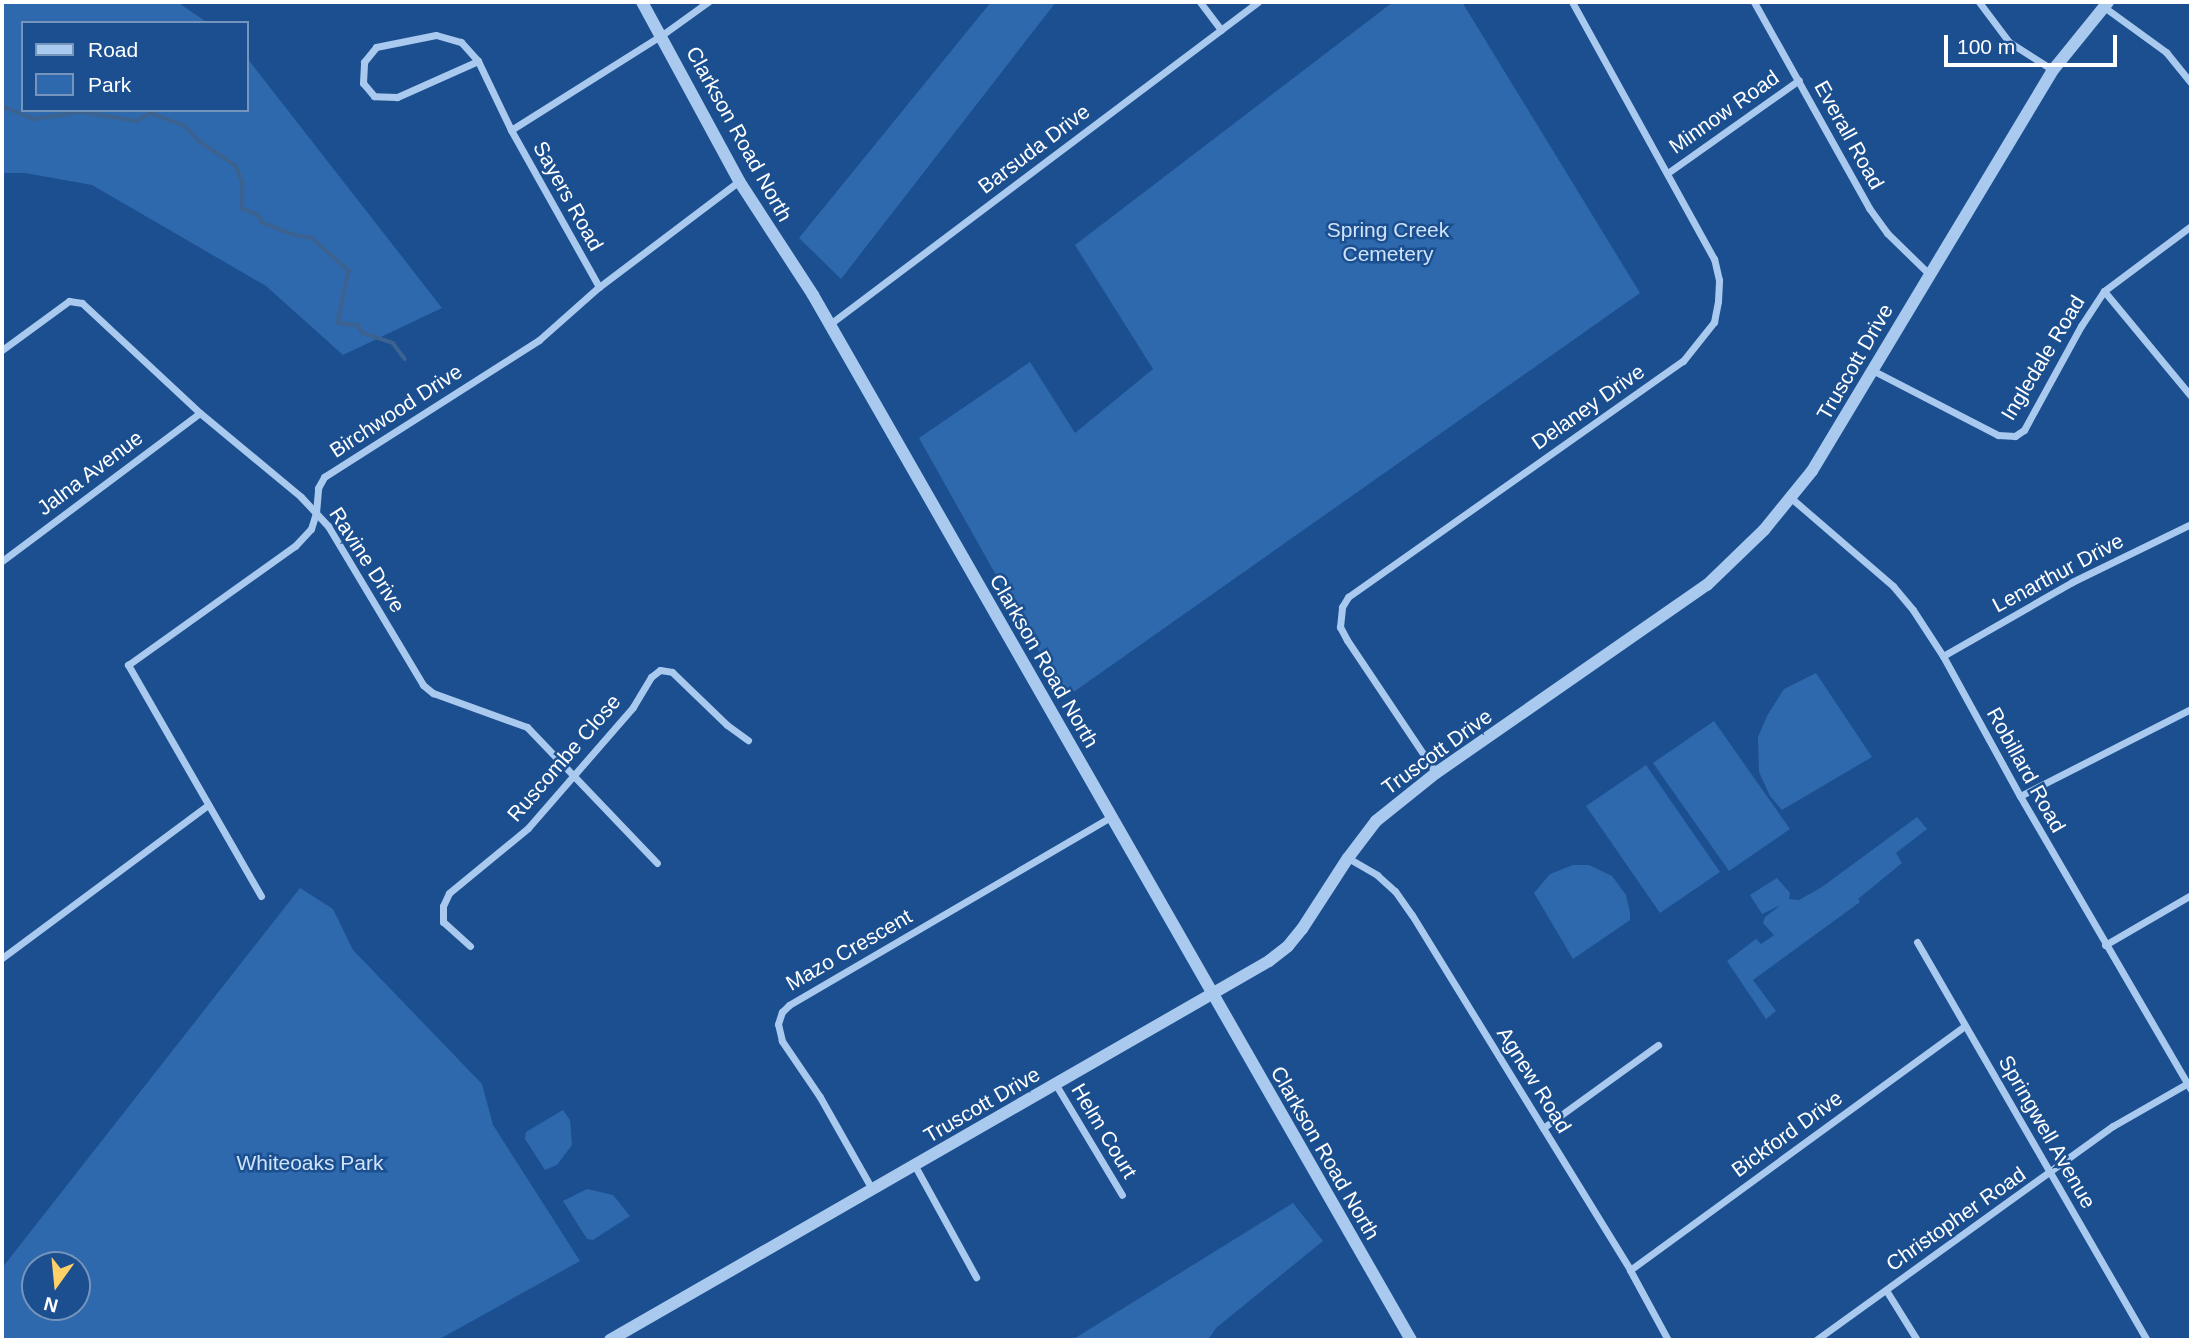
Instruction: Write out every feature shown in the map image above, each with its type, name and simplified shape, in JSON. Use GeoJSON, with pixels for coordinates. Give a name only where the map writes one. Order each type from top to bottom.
{"type":"FeatureCollection","features":[{"type":"Feature","properties":{"kind":"street","name":"Clarkson Road North"},"geometry":{"type":"LineString","coordinates":[[642,2],[738,181],[830,324],[1411,1340]]}},
{"type":"Feature","properties":{"kind":"street","name":"Sayers Road"},"geometry":{"type":"LineString","coordinates":[[599,287],[511,131],[662,35],[708,2]]}},
{"type":"Feature","properties":{"kind":"street"},"geometry":{"type":"LineString","coordinates":[[1200,2],[1221,30]]}},
{"type":"Feature","properties":{"kind":"street","name":"Barsuda Drive"},"geometry":{"type":"LineString","coordinates":[[830,324],[1258,2]]}},
{"type":"Feature","properties":{"kind":"street","name":"Delaney Drive"},"geometry":{"type":"LineString","coordinates":[[1436,774],[1343,634],[1340,627],[1342,607],[1348,597],[1683,361],[1698,346],[1714,322],[1719,280],[1714,259],[1669,172],[1572,2]]}},
{"type":"Feature","properties":{"kind":"street","name":"Everall Road"},"geometry":{"type":"LineString","coordinates":[[1755,2],[1869,208],[1887,233],[1928,273]]}},
{"type":"Feature","properties":{"kind":"street"},"geometry":{"type":"LineString","coordinates":[[1979,2],[2009,42],[2053,70]]}},
{"type":"Feature","properties":{"kind":"street"},"geometry":{"type":"LineString","coordinates":[[2106,4],[2166,52],[2191,83]]}},
{"type":"Feature","properties":{"kind":"street","name":"Truscott Drive"},"geometry":{"type":"LineString","coordinates":[[610,1340],[1212,995],[1288,946],[1376,821],[1436,774],[1707,585],[1764,530],[1791,498],[1834,436],[1928,273],[2053,70],[2106,4]]}},
{"type":"Feature","properties":{"kind":"street"},"geometry":{"type":"LineString","coordinates":[[478,61],[397,97],[374,96],[363,83],[364,62],[376,47],[436,35],[461,42],[478,61],[511,131]]}},
{"type":"Feature","properties":{"kind":"street","name":"Minnow Road"},"geometry":{"type":"LineString","coordinates":[[1669,172],[1799,80]]}},
{"type":"Feature","properties":{"kind":"street","name":"Birchwood Drive"},"geometry":{"type":"LineString","coordinates":[[261,896],[128,665],[295,545],[311,529],[316,513],[318,488],[324,477],[539,340],[599,287],[738,181]]}},
{"type":"Feature","properties":{"kind":"street","name":"Ingledale Road"},"geometry":{"type":"LineString","coordinates":[[1872,370],[1998,435],[2015,436],[2024,430],[2081,326],[2104,291],[2191,226]]}},
{"type":"Feature","properties":{"kind":"street"},"geometry":{"type":"LineString","coordinates":[[2104,291],[2191,396]]}},
{"type":"Feature","properties":{"kind":"street","name":"Ravine Drive"},"geometry":{"type":"LineString","coordinates":[[2,350],[69,301],[82,303],[200,413],[328,526],[423,685],[433,693],[527,727],[576,775],[657,863]]}},
{"type":"Feature","properties":{"kind":"street","name":"Jalna Avenue"},"geometry":{"type":"LineString","coordinates":[[2,561],[200,413]]}},
{"type":"Feature","properties":{"kind":"street","name":"Robillard Road"},"geometry":{"type":"LineString","coordinates":[[1791,498],[1893,586],[1913,610],[1943,656],[2105,945],[2189,1086]]}},
{"type":"Feature","properties":{"kind":"street","name":"Lenarthur Drive"},"geometry":{"type":"LineString","coordinates":[[1943,656],[2072,582],[2191,524]]}},
{"type":"Feature","properties":{"kind":"street","name":"Ruscombe Close"},"geometry":{"type":"LineString","coordinates":[[470,946],[443,922],[443,906],[449,894],[528,828],[633,707],[651,677],[660,670],[672,672],[727,725],[748,740]]}},
{"type":"Feature","properties":{"kind":"street"},"geometry":{"type":"LineString","coordinates":[[2020,796],[2191,709]]}},
{"type":"Feature","properties":{"kind":"street"},"geometry":{"type":"LineString","coordinates":[[2,958],[208,805]]}},
{"type":"Feature","properties":{"kind":"street","name":"Mazo Crescent"},"geometry":{"type":"LineString","coordinates":[[872,1189],[820,1097],[782,1041],[778,1024],[782,1012],[789,1004],[1111,817]]}},
{"type":"Feature","properties":{"kind":"street","name":"Agnew Road"},"geometry":{"type":"LineString","coordinates":[[1348,858],[1377,875],[1395,891],[1630,1270],[1668,1340]]}},
{"type":"Feature","properties":{"kind":"street"},"geometry":{"type":"LineString","coordinates":[[2105,945],[2191,895]]}},
{"type":"Feature","properties":{"kind":"street","name":"Springwell Avenue"},"geometry":{"type":"LineString","coordinates":[[1917,942],[2147,1340]]}},
{"type":"Feature","properties":{"kind":"street","name":"Bickford Drive"},"geometry":{"type":"LineString","coordinates":[[1630,1270],[1965,1026]]}},
{"type":"Feature","properties":{"kind":"street"},"geometry":{"type":"LineString","coordinates":[[1543,1128],[1658,1045]]}},
{"type":"Feature","properties":{"kind":"street","name":"Helm Court"},"geometry":{"type":"LineString","coordinates":[[1056,1085],[1122,1195]]}},
{"type":"Feature","properties":{"kind":"street","name":"Christopher Road"},"geometry":{"type":"LineString","coordinates":[[1816,1340],[2113,1126],[2189,1086]]}},
{"type":"Feature","properties":{"kind":"street"},"geometry":{"type":"LineString","coordinates":[[915,1167],[976,1277]]}},
{"type":"Feature","properties":{"kind":"street"},"geometry":{"type":"LineString","coordinates":[[1886,1290],[1917,1340]]}},
{"type":"Feature","properties":{"kind":"green space"},"geometry":{"type":"Polygon","coordinates":[[[2,2],[177,2],[205,21],[21,21],[21,112],[248,112],[248,59],[442,308],[343,355],[266,286],[92,185],[25,173],[2,173],[2,2]]]}},
{"type":"Feature","properties":{"kind":"green space"},"geometry":{"type":"Polygon","coordinates":[[[991,2],[1056,2],[841,279],[799,238],[991,2]]]}},
{"type":"Feature","properties":{"kind":"green space","name":"Spring Creek Cemetery"},"geometry":{"type":"Polygon","coordinates":[[[1393,2],[1462,2],[1640,293],[1065,698],[919,438],[1030,362],[1075,433],[1153,369],[1075,245],[1393,2]]]}},
{"type":"Feature","properties":{"kind":"green space"},"geometry":{"type":"Polygon","coordinates":[[[1816,673],[1872,757],[1782,810],[1770,796],[1759,772],[1758,737],[1784,689],[1816,673]]]}},
{"type":"Feature","properties":{"kind":"green space"},"geometry":{"type":"Polygon","coordinates":[[[1714,721],[1790,829],[1729,871],[1653,763],[1714,721]]]}},
{"type":"Feature","properties":{"kind":"green space"},"geometry":{"type":"Polygon","coordinates":[[[1646,765],[1720,872],[1660,913],[1586,806],[1646,765]]]}},
{"type":"Feature","properties":{"kind":"green space"},"geometry":{"type":"Polygon","coordinates":[[[1917,817],[1927,829],[1896,853],[1902,863],[1858,899],[1860,902],[1753,980],[1776,1011],[1766,1019],[1727,961],[1756,939],[1761,944],[1774,935],[1763,923],[1765,917],[1781,905],[1762,914],[1750,895],[1777,878],[1790,893],[1789,899],[1799,900],[1822,887],[1917,817]]]}},
{"type":"Feature","properties":{"kind":"green space"},"geometry":{"type":"Polygon","coordinates":[[[1573,865],[1589,865],[1612,876],[1626,895],[1630,920],[1573,959],[1534,893],[1550,874],[1573,865]]]}},
{"type":"Feature","properties":{"kind":"green space","name":"Whiteoaks Park"},"geometry":{"type":"Polygon","coordinates":[[[300,888],[333,909],[353,950],[482,1084],[493,1125],[580,1261],[438,1340],[2,1340],[2,1268],[300,888]]]}},
{"type":"Feature","properties":{"kind":"green space"},"geometry":{"type":"Polygon","coordinates":[[[563,1110],[570,1120],[572,1145],[557,1165],[545,1170],[525,1139],[526,1132],[563,1110]]]}},
{"type":"Feature","properties":{"kind":"green space"},"geometry":{"type":"Polygon","coordinates":[[[587,1189],[613,1195],[630,1216],[593,1240],[587,1239],[563,1201],[587,1189]]]}},
{"type":"Feature","properties":{"kind":"green space"},"geometry":{"type":"Polygon","coordinates":[[[1293,1203],[1323,1241],[1216,1328],[1208,1340],[1072,1340],[1293,1203]]]}},
{"type":"Feature","properties":{"kind":"waterway"},"geometry":{"type":"LineString","coordinates":[[2,106],[34,119],[82,112],[137,121],[150,113],[185,126],[199,141],[236,166],[243,183],[242,208],[258,215],[263,223],[294,235],[312,238],[349,271],[338,323],[358,325],[363,333],[393,343],[405,359]]}}]}
